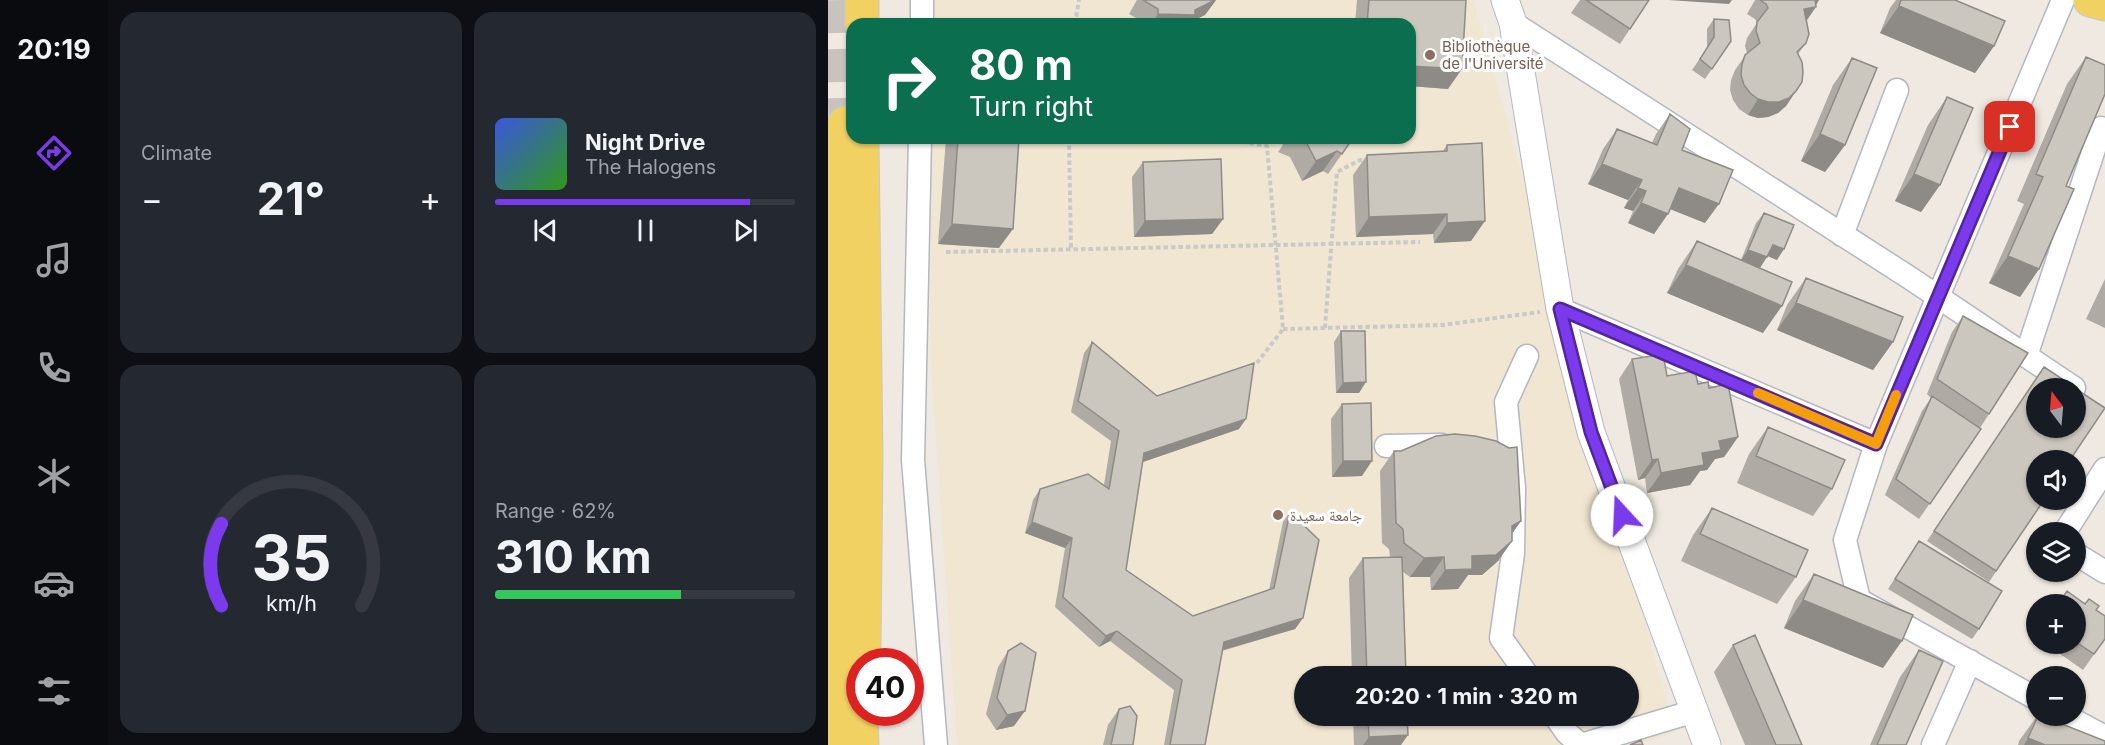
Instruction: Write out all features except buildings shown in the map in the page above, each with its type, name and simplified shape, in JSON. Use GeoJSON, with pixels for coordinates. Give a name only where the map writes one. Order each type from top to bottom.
{"type":"FeatureCollection","features":[{"type":"Feature","properties":{"kind":"main road"},"geometry":{"type":"LineString","coordinates":[[862,0],[862,18]]}},
{"type":"Feature","properties":{"kind":"main road"},"geometry":{"type":"LineString","coordinates":[[2090,0],[2105,4]]}},
{"type":"Feature","properties":{"kind":"main road"},"geometry":{"type":"LineString","coordinates":[[836,745],[838,151],[845,123],[846,133]]}},
{"type":"Feature","properties":{"kind":"main road"},"geometry":{"type":"LineString","coordinates":[[847,144],[852,476],[859,648]]}},
{"type":"Feature","properties":{"kind":"main road"},"geometry":{"type":"LineString","coordinates":[[862,144],[866,456],[863,648]]}},
{"type":"Feature","properties":{"kind":"main road"},"geometry":{"type":"LineString","coordinates":[[828,589],[829,651],[836,745]]}},
{"type":"Feature","properties":{"kind":"main road"},"geometry":{"type":"LineString","coordinates":[[862,726],[862,745]]}},
{"type":"Feature","properties":{"kind":"street"},"geometry":{"type":"LineString","coordinates":[[922,0],[922,18]]}},
{"type":"Feature","properties":{"kind":"street"},"geometry":{"type":"LineString","coordinates":[[2026,693],[1859,600],[1845,540],[1876,444],[2063,0]]}},
{"type":"Feature","properties":{"kind":"street"},"geometry":{"type":"LineString","coordinates":[[1509,12],[2059,378]]}},
{"type":"Feature","properties":{"kind":"street"},"geometry":{"type":"LineString","coordinates":[[1509,12],[1560,309],[1591,432],[1707,745]]}},
{"type":"Feature","properties":{"kind":"street"},"geometry":{"type":"LineString","coordinates":[[1842,235],[1897,90]]}},
{"type":"Feature","properties":{"kind":"street"},"geometry":{"type":"LineString","coordinates":[[2026,356],[2101,128],[2105,130]]}},
{"type":"Feature","properties":{"kind":"street"},"geometry":{"type":"LineString","coordinates":[[920,144],[913,460],[936,745]]}},
{"type":"Feature","properties":{"kind":"street"},"geometry":{"type":"LineString","coordinates":[[1560,309],[1876,444]]}},
{"type":"Feature","properties":{"kind":"street"},"geometry":{"type":"LineString","coordinates":[[1521,666],[1501,638],[1513,554],[1514,488],[1506,402],[1527,356]]}},
{"type":"Feature","properties":{"kind":"street"},"geometry":{"type":"LineString","coordinates":[[2086,397],[2095,403]]}},
{"type":"Feature","properties":{"kind":"street"},"geometry":{"type":"LineString","coordinates":[[1386,446],[1510,443]]}},
{"type":"Feature","properties":{"kind":"street"},"geometry":{"type":"LineString","coordinates":[[2071,522],[2105,469]]}},
{"type":"Feature","properties":{"kind":"street"},"geometry":{"type":"LineString","coordinates":[[2086,560],[2105,572]]}},
{"type":"Feature","properties":{"kind":"street"},"geometry":{"type":"LineString","coordinates":[[1933,745],[1970,661]]}},
{"type":"Feature","properties":{"kind":"street"},"geometry":{"type":"LineString","coordinates":[[1562,726],[1581,745],[1695,711]]}},
{"type":"Feature","properties":{"kind":"street"},"geometry":{"type":"LineString","coordinates":[[2085,726],[2105,737]]}},
{"type":"Feature","properties":{"kind":"path"},"geometry":{"type":"LineString","coordinates":[[1076,18],[1079,0]]}},
{"type":"Feature","properties":{"kind":"path"},"geometry":{"type":"LineString","coordinates":[[1069,144],[1071,250]]}},
{"type":"Feature","properties":{"kind":"path"},"geometry":{"type":"LineString","coordinates":[[1255,144],[1267,146],[1283,329],[1257,363]]}},
{"type":"Feature","properties":{"kind":"path"},"geometry":{"type":"LineString","coordinates":[[1325,328],[1337,172],[1360,160],[1371,160]]}},
{"type":"Feature","properties":{"kind":"path"},"geometry":{"type":"LineString","coordinates":[[946,252],[1420,242]]}},
{"type":"Feature","properties":{"kind":"path"},"geometry":{"type":"LineString","coordinates":[[1283,329],[1443,325],[1560,309]]}},
{"type":"Feature","properties":{"kind":"shaded area","name":"جامعة سعيدة"},"geometry":{"type":"Polygon","coordinates":[[[933,0],[1474,0],[1675,732],[1639,745],[957,745],[930,353],[932,144],[1416,144],[1416,18],[933,18],[933,0]]]}},
{"type":"Feature","properties":{"kind":"tunnel"},"geometry":{"type":"LineString","coordinates":[[842,0],[845,123]]}},
{"type":"Feature","properties":{"kind":"slow traffic"},"geometry":{"type":"LineString","coordinates":[[1758,393],[1876,444],[1896,395]]}},
{"type":"Feature","properties":{"kind":"place","name":"Bibliothèque de l'Université"},"geometry":{"type":"Point","coordinates":[1430,55]}},
{"type":"Feature","properties":{"kind":"place","name":"جامعة سعيدة"},"geometry":{"type":"Point","coordinates":[1278,515]}},
{"type":"Feature","properties":{"kind":"route"},"geometry":{"type":"LineString","coordinates":[[1622,515],[1591,432],[1560,309],[1876,444],[2010,127]]}}]}
